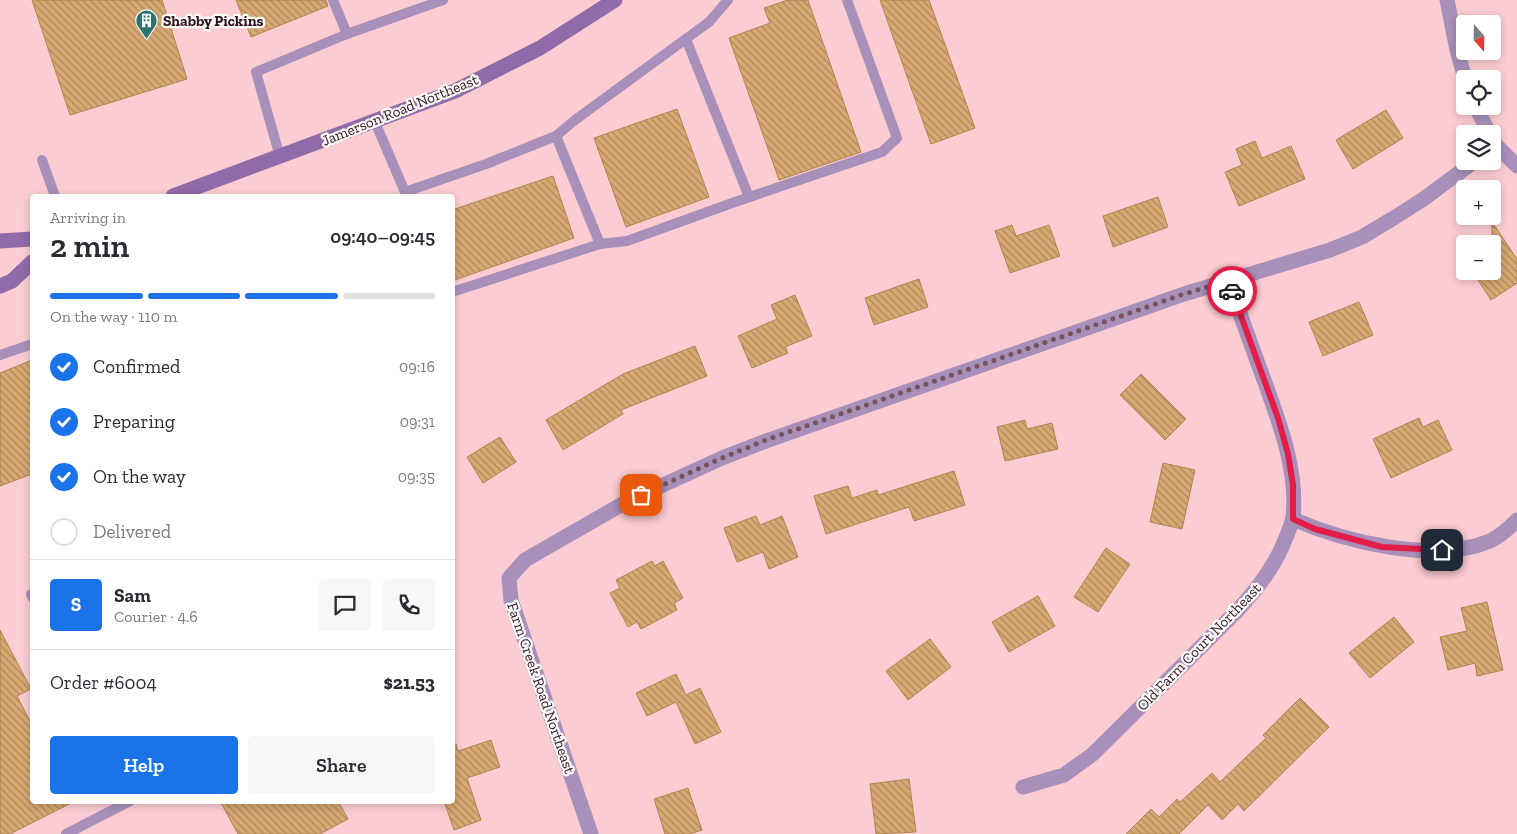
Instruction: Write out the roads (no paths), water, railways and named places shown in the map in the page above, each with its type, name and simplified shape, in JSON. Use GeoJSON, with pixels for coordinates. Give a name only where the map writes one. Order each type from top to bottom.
{"type":"FeatureCollection","features":[{"type":"Feature","properties":{"kind":"street","name":"Jamerson Road Northeast"},"geometry":{"type":"LineString","coordinates":[[178,194],[455,91],[540,48],[614,0]]}},
{"type":"Feature","properties":{"kind":"street"},"geometry":{"type":"LineString","coordinates":[[1447,0],[1463,70]]}},
{"type":"Feature","properties":{"kind":"street"},"geometry":{"type":"LineString","coordinates":[[1501,149],[1517,166]]}},
{"type":"Feature","properties":{"kind":"street","name":"Farm Creek Road Northeast"},"geometry":{"type":"LineString","coordinates":[[591,834],[511,600],[509,578],[525,560],[626,502],[766,440],[1184,294],[1330,250],[1362,236],[1422,200],[1463,170]]}},
{"type":"Feature","properties":{"kind":"street"},"geometry":{"type":"LineString","coordinates":[[0,241],[30,239]]}},
{"type":"Feature","properties":{"kind":"street"},"geometry":{"type":"LineString","coordinates":[[0,286],[12,281],[30,264]]}},
{"type":"Feature","properties":{"kind":"street","name":"Old Farm Court Northeast"},"geometry":{"type":"LineString","coordinates":[[1022,786],[1064,775],[1093,754],[1259,588],[1283,546],[1293,519],[1293,485],[1288,454],[1278,418],[1228,281]]}},
{"type":"Feature","properties":{"kind":"street"},"geometry":{"type":"LineString","coordinates":[[1293,519],[1315,529],[1382,547],[1442,550],[1471,547],[1492,540],[1517,520]]}},
{"type":"Feature","properties":{"kind":"lane"},"geometry":{"type":"LineString","coordinates":[[333,0],[347,34]]}},
{"type":"Feature","properties":{"kind":"lane"},"geometry":{"type":"LineString","coordinates":[[280,157],[256,72],[347,34],[443,0]]}},
{"type":"Feature","properties":{"kind":"lane"},"geometry":{"type":"LineString","coordinates":[[374,122],[405,194],[556,136],[709,22],[728,0]]}},
{"type":"Feature","properties":{"kind":"lane"},"geometry":{"type":"LineString","coordinates":[[455,291],[600,244],[628,241],[749,197],[882,152],[897,138],[846,0]]}},
{"type":"Feature","properties":{"kind":"lane"},"geometry":{"type":"LineString","coordinates":[[686,39],[749,197]]}},
{"type":"Feature","properties":{"kind":"lane"},"geometry":{"type":"LineString","coordinates":[[556,136],[600,244]]}},
{"type":"Feature","properties":{"kind":"lane"},"geometry":{"type":"LineString","coordinates":[[42,160],[54,194]]}},
{"type":"Feature","properties":{"kind":"lane"},"geometry":{"type":"LineString","coordinates":[[0,355],[30,345]]}},
{"type":"Feature","properties":{"kind":"lane"},"geometry":{"type":"LineString","coordinates":[[66,834],[124,804]]}},
{"type":"Feature","properties":{"kind":"place","name":"Shabby Pickins"},"geometry":{"type":"Point","coordinates":[147,40]}}]}
